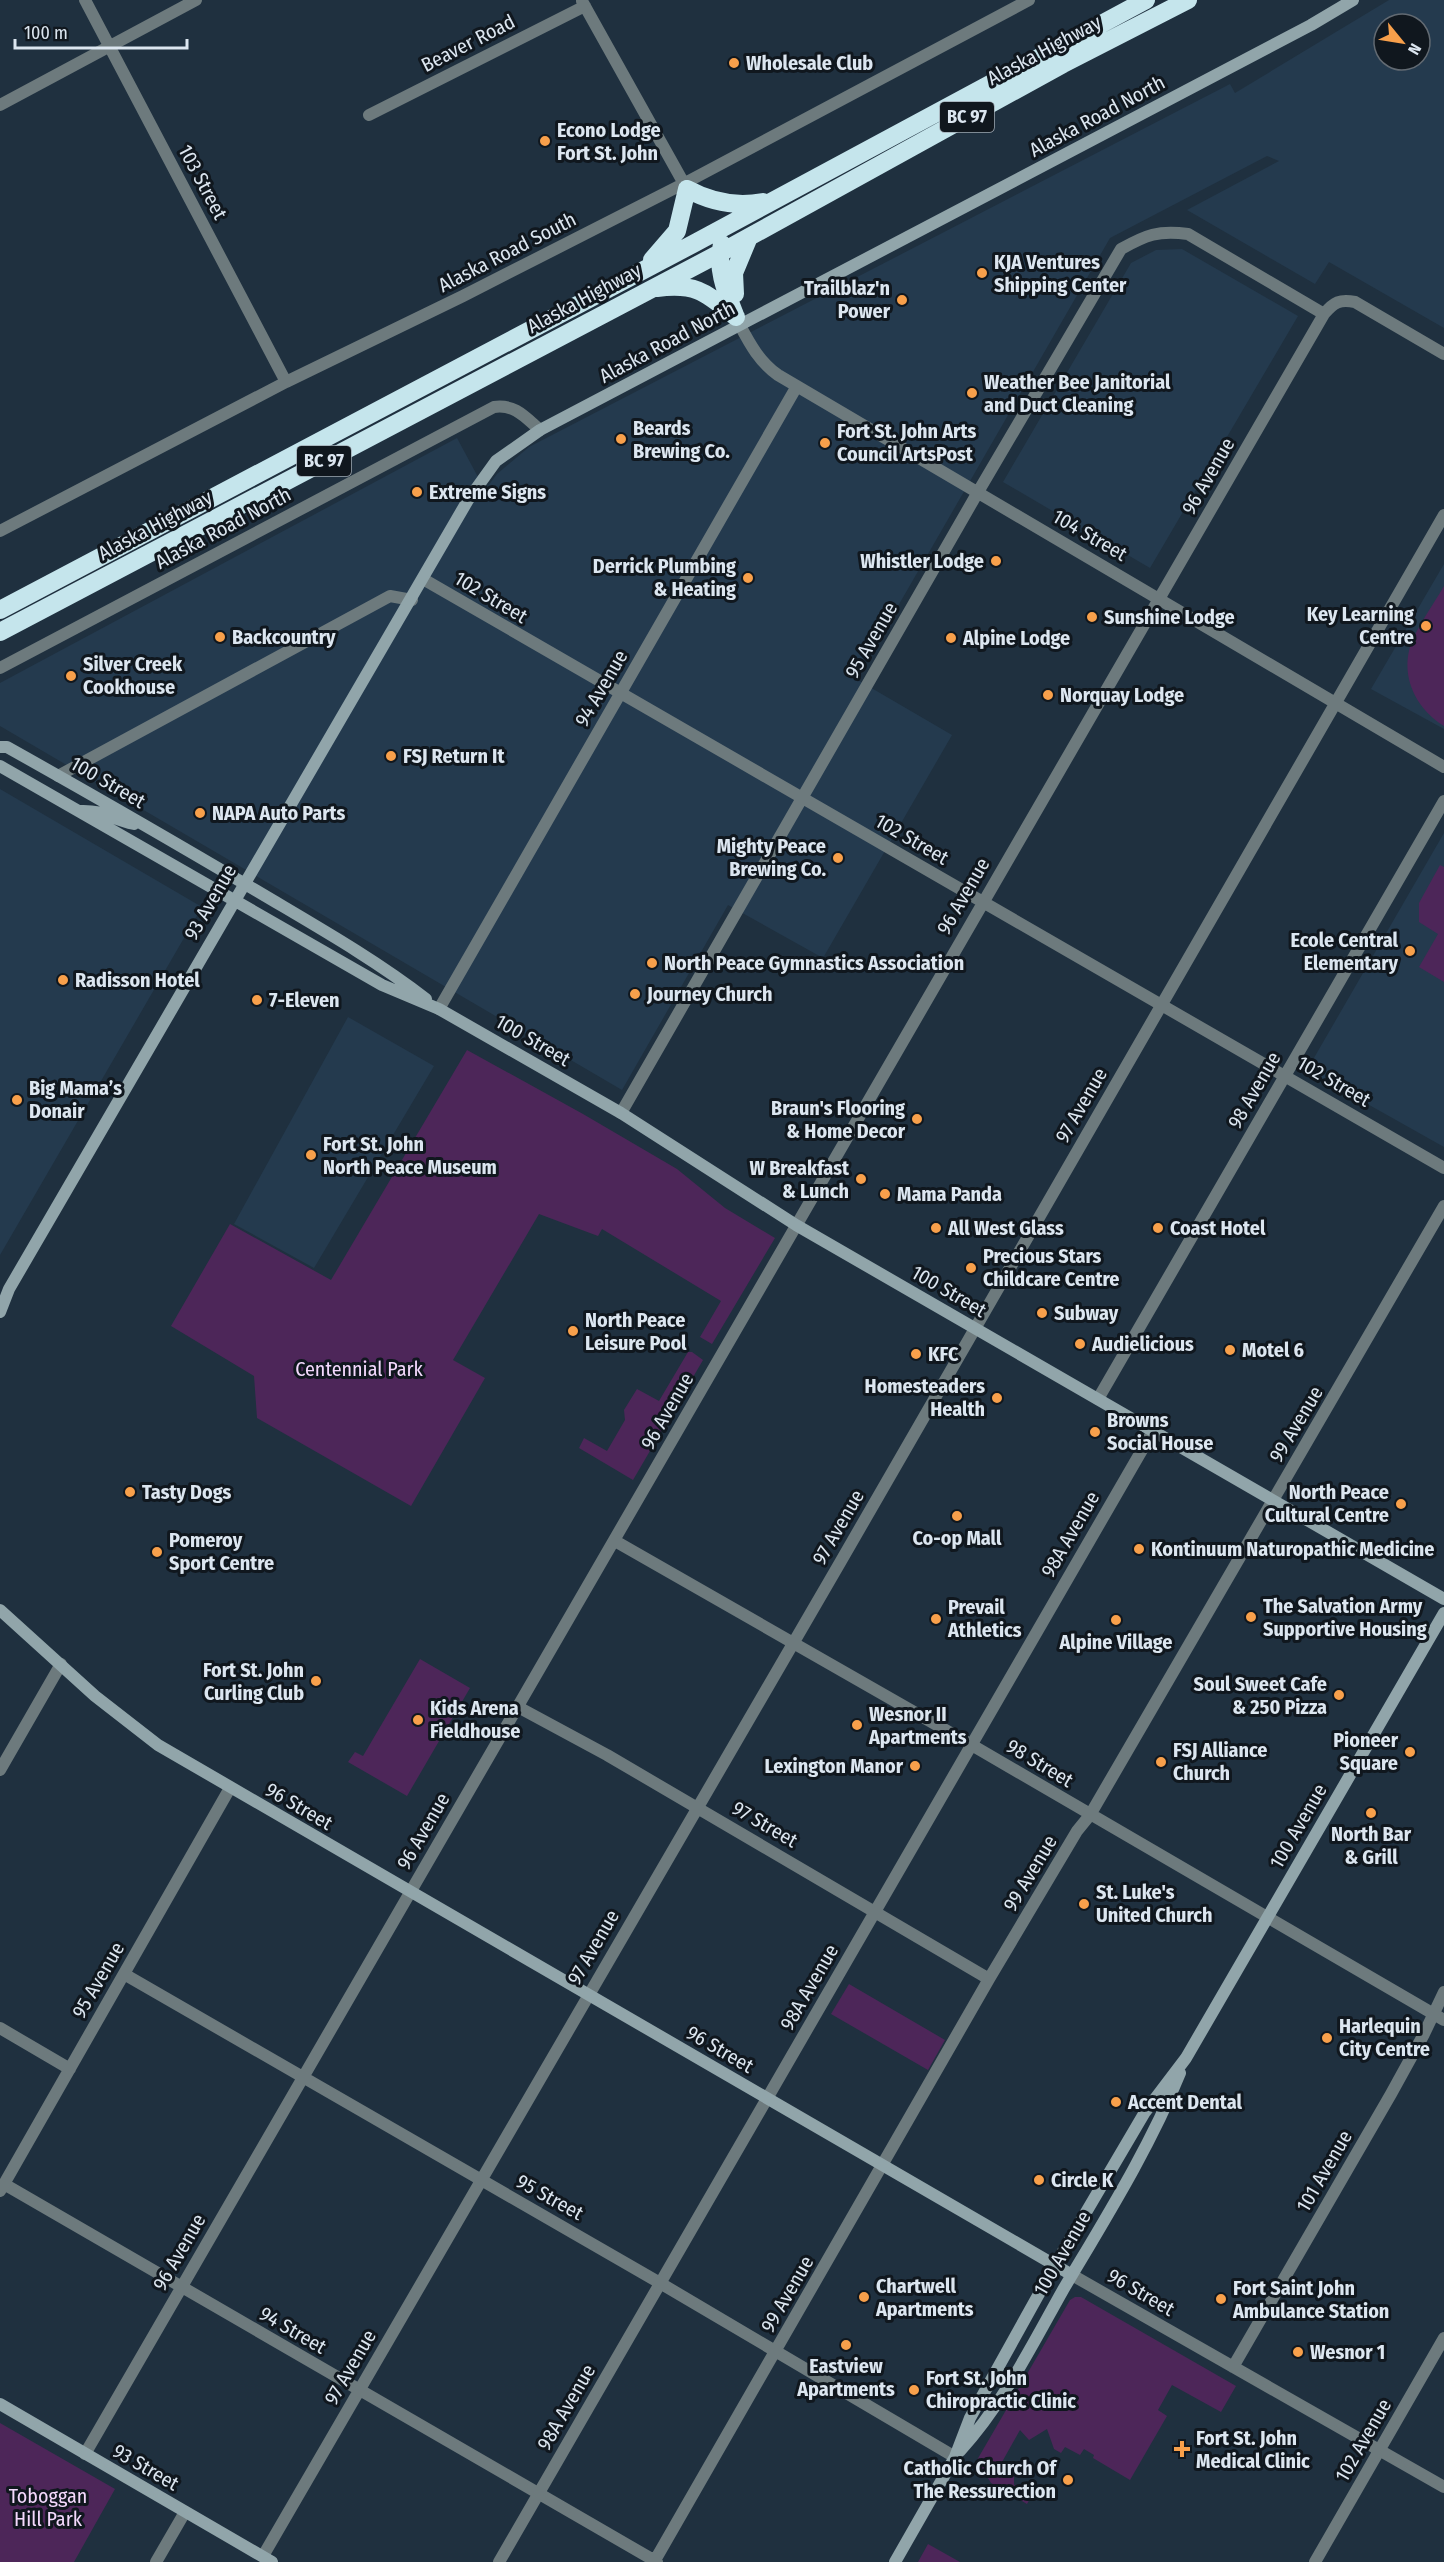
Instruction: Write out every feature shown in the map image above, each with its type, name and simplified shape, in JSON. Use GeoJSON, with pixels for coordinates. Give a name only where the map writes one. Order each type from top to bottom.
{"type":"FeatureCollection","features":[{"type":"Feature","properties":{"kind":"highway","name":"Alaska Highway"},"geometry":{"type":"LineString","coordinates":[[0,610],[693,244],[1146,0]]}},
{"type":"Feature","properties":{"kind":"highway","name":"Alaska Highway"},"geometry":{"type":"LineString","coordinates":[[0,632],[678,273],[720,253],[1063,64],[1188,0]]}},
{"type":"Feature","properties":{"kind":"highway"},"geometry":{"type":"LineString","coordinates":[[686,186],[700,196],[729,203],[748,205],[774,200]]}},
{"type":"Feature","properties":{"kind":"highway"},"geometry":{"type":"LineString","coordinates":[[678,273],[693,244],[693,222],[686,186]]}},
{"type":"Feature","properties":{"kind":"highway"},"geometry":{"type":"LineString","coordinates":[[639,272],[677,231],[686,186]]}},
{"type":"Feature","properties":{"kind":"highway"},"geometry":{"type":"LineString","coordinates":[[726,226],[720,253],[723,284],[738,321]]}},
{"type":"Feature","properties":{"kind":"highway"},"geometry":{"type":"LineString","coordinates":[[738,321],[734,273],[749,237]]}},
{"type":"Feature","properties":{"kind":"highway"},"geometry":{"type":"LineString","coordinates":[[649,290],[676,286],[693,288],[707,295],[738,321]]}},
{"type":"Feature","properties":{"kind":"main road","name":"Alaska Road North"},"geometry":{"type":"LineString","coordinates":[[540,430],[738,321],[1311,25],[1353,0]]}},
{"type":"Feature","properties":{"kind":"main road","name":"93 Avenue"},"geometry":{"type":"LineString","coordinates":[[0,1312],[4,1293],[482,477],[515,446],[540,430]]}},
{"type":"Feature","properties":{"kind":"main road","name":"100 Street"},"geometry":{"type":"LineString","coordinates":[[0,747],[7,747],[243,883],[391,972],[439,1009]]}},
{"type":"Feature","properties":{"kind":"main road","name":"100 Street"},"geometry":{"type":"LineString","coordinates":[[0,766],[382,985],[439,1009],[621,1113],[796,1226],[1444,1599]]}},
{"type":"Feature","properties":{"kind":"main road"},"geometry":{"type":"LineString","coordinates":[[79,811],[98,810],[118,821],[147,827]]}},
{"type":"Feature","properties":{"kind":"main road","name":"96 Street"},"geometry":{"type":"LineString","coordinates":[[0,1610],[95,1696],[143,1735],[230,1788],[1072,2274]]}},
{"type":"Feature","properties":{"kind":"main road","name":"100 Avenue"},"geometry":{"type":"LineString","coordinates":[[895,2562],[955,2457],[970,2418],[1055,2265],[1145,2112],[1186,2058],[1444,1613]]}},
{"type":"Feature","properties":{"kind":"main road","name":"100 Avenue"},"geometry":{"type":"LineString","coordinates":[[955,2457],[983,2426],[1160,2122],[1186,2058]]}},
{"type":"Feature","properties":{"kind":"main road","name":"93 Street"},"geometry":{"type":"LineString","coordinates":[[0,2404],[267,2559]]}},
{"type":"Feature","properties":{"kind":"street","name":"103 Street"},"geometry":{"type":"LineString","coordinates":[[85,0],[286,382]]}},
{"type":"Feature","properties":{"kind":"street"},"geometry":{"type":"LineString","coordinates":[[0,105],[196,0]]}},
{"type":"Feature","properties":{"kind":"street","name":"Alaska Road South"},"geometry":{"type":"LineString","coordinates":[[0,531],[286,382],[686,186],[1029,0]]}},
{"type":"Feature","properties":{"kind":"street"},"geometry":{"type":"LineString","coordinates":[[583,3],[686,186]]}},
{"type":"Feature","properties":{"kind":"street","name":"Beaver Road"},"geometry":{"type":"LineString","coordinates":[[369,116],[583,3]]}},
{"type":"Feature","properties":{"kind":"street","name":"95 Avenue"},"geometry":{"type":"LineString","coordinates":[[621,1113],[978,492],[1121,249],[1150,233],[1188,234],[1324,314]]}},
{"type":"Feature","properties":{"kind":"street","name":"96 Avenue"},"geometry":{"type":"LineString","coordinates":[[85,2454],[615,1541],[982,901],[1324,314],[1332,305],[1342,300],[1355,302],[1444,354]]}},
{"type":"Feature","properties":{"kind":"street","name":"104 Street"},"geometry":{"type":"LineString","coordinates":[[738,321],[764,363],[797,386],[1444,767]]}},
{"type":"Feature","properties":{"kind":"street","name":"94 Avenue"},"geometry":{"type":"LineString","coordinates":[[439,1009],[797,386]]}},
{"type":"Feature","properties":{"kind":"street","name":"Alaska Road North"},"geometry":{"type":"LineString","coordinates":[[0,668],[494,407],[505,405],[514,408],[540,430]]}},
{"type":"Feature","properties":{"kind":"street","name":"97 Avenue"},"geometry":{"type":"LineString","coordinates":[[267,2559],[359,2391],[1444,514]]}},
{"type":"Feature","properties":{"kind":"street","name":"102 Street"},"geometry":{"type":"LineString","coordinates":[[423,579],[1444,1168]]}},
{"type":"Feature","properties":{"kind":"street"},"geometry":{"type":"LineString","coordinates":[[58,776],[390,596],[412,600]]}},
{"type":"Feature","properties":{"kind":"street","name":"98 Avenue"},"geometry":{"type":"LineString","coordinates":[[1098,1399],[1444,801]]}},
{"type":"Feature","properties":{"kind":"street","name":"99 Avenue"},"geometry":{"type":"LineString","coordinates":[[656,2562],[989,1979],[1077,1831],[1090,1815],[1444,1206]]}},
{"type":"Feature","properties":{"kind":"street","name":"98A Avenue"},"geometry":{"type":"LineString","coordinates":[[499,2562],[1153,1431]]}},
{"type":"Feature","properties":{"kind":"street","name":"98 Street"},"geometry":{"type":"LineString","coordinates":[[615,1541],[970,1744],[1438,2017]]}},
{"type":"Feature","properties":{"kind":"street"},"geometry":{"type":"LineString","coordinates":[[0,1770],[61,1664]]}},
{"type":"Feature","properties":{"kind":"street","name":"97 Street"},"geometry":{"type":"LineString","coordinates":[[518,1707],[696,1807],[989,1979]]}},
{"type":"Feature","properties":{"kind":"street","name":"95 Avenue"},"geometry":{"type":"LineString","coordinates":[[2,2188],[230,1788]]}},
{"type":"Feature","properties":{"kind":"street","name":"95 Street"},"geometry":{"type":"LineString","coordinates":[[124,1974],[777,2351],[955,2457]]}},
{"type":"Feature","properties":{"kind":"street","name":"101 Avenue"},"geometry":{"type":"LineString","coordinates":[[1233,2367],[1424,2034],[1438,2017],[1444,1992]]}},
{"type":"Feature","properties":{"kind":"street"},"geometry":{"type":"LineString","coordinates":[[0,2028],[70,2069]]}},
{"type":"Feature","properties":{"kind":"street","name":"94 Street"},"geometry":{"type":"LineString","coordinates":[[2,2188],[181,2288],[656,2562]]}},
{"type":"Feature","properties":{"kind":"street","name":"96 Street"},"geometry":{"type":"LineString","coordinates":[[1072,2274],[1444,2487]]}},
{"type":"Feature","properties":{"kind":"street","name":"102 Avenue"},"geometry":{"type":"LineString","coordinates":[[1315,2562],[1444,2338]]}},
{"type":"Feature","properties":{"kind":"street"},"geometry":{"type":"LineString","coordinates":[[156,2562],[185,2512]]}},
{"type":"Feature","properties":{"kind":"shaded area"},"geometry":{"type":"Polygon","coordinates":[[[1389,0],[1444,0],[1444,328],[1329,262],[1315,284],[1187,210],[1279,161],[1267,156],[1110,238],[856,679],[952,735],[823,958],[728,905],[622,1090],[0,726],[0,683],[457,438],[485,490],[497,474],[529,447],[1230,84],[1235,93],[1389,0]]]}},
{"type":"Feature","properties":{"kind":"shaded area"},"geometry":{"type":"Polygon","coordinates":[[[1182,249],[1298,316],[1150,568],[1003,482],[1131,263],[1156,250],[1182,249]]]}},
{"type":"Feature","properties":{"kind":"shaded area","name":"Key Learning Centre"},"geometry":{"type":"Polygon","coordinates":[[[1444,564],[1444,729],[1371,689],[1444,564]]]}},
{"type":"Feature","properties":{"kind":"shaded area"},"geometry":{"type":"Polygon","coordinates":[[[0,789],[202,907],[0,1255],[0,789]]]}},
{"type":"Feature","properties":{"kind":"shaded area","name":"Ecole Central Elementary"},"geometry":{"type":"Polygon","coordinates":[[[1444,833],[1444,1147],[1307,1070],[1444,833]]]}},
{"type":"Feature","properties":{"kind":"shaded area"},"geometry":{"type":"Polygon","coordinates":[[[348,1017],[434,1066],[314,1268],[234,1224],[348,1017]]]}},
{"type":"Feature","properties":{"kind":"green space"},"geometry":{"type":"Polygon","coordinates":[[[1444,586],[1444,726],[1427,712],[1414,694],[1407,663],[1411,643],[1444,586]]]}},
{"type":"Feature","properties":{"kind":"green space"},"geometry":{"type":"Polygon","coordinates":[[[1440,865],[1444,867],[1444,982],[1419,967],[1438,934],[1419,922],[1419,903],[1440,865]]]}},
{"type":"Feature","properties":{"kind":"green space","name":"Centennial Park"},"geometry":{"type":"Polygon","coordinates":[[[467,1050],[677,1169],[725,1208],[775,1238],[712,1344],[700,1337],[721,1301],[602,1229],[598,1236],[539,1214],[453,1360],[485,1378],[411,1506],[257,1418],[254,1376],[171,1326],[230,1224],[331,1280],[467,1050]]]}},
{"type":"Feature","properties":{"kind":"green space"},"geometry":{"type":"Polygon","coordinates":[[[688,1352],[692,1352],[703,1360],[633,1480],[579,1448],[584,1438],[607,1451],[625,1420],[624,1410],[637,1389],[659,1401],[688,1352]]]}},
{"type":"Feature","properties":{"kind":"green space","name":"Kids Arena Fieldhouse"},"geometry":{"type":"Polygon","coordinates":[[[420,1659],[470,1688],[407,1796],[348,1762],[355,1752],[363,1756],[420,1659]]]}},
{"type":"Feature","properties":{"kind":"green space"},"geometry":{"type":"Polygon","coordinates":[[[849,1984],[945,2040],[928,2070],[831,2014],[849,1984]]]}},
{"type":"Feature","properties":{"kind":"green space"},"geometry":{"type":"Polygon","coordinates":[[[1081,2297],[1236,2386],[1221,2412],[1172,2385],[1158,2410],[1167,2416],[1130,2480],[1093,2458],[1094,2455],[1084,2449],[1080,2455],[1065,2447],[1061,2453],[1054,2449],[1047,2429],[1029,2440],[1020,2430],[1002,2462],[1014,2465],[1014,2485],[1035,2482],[1036,2488],[1027,2504],[991,2483],[977,2460],[1070,2300],[1081,2297]]]}},
{"type":"Feature","properties":{"kind":"green space","name":"Toboggan Hill Park"},"geometry":{"type":"Polygon","coordinates":[[[0,2423],[115,2489],[74,2562],[0,2562],[0,2423]]]}},
{"type":"Feature","properties":{"kind":"green space"},"geometry":{"type":"Polygon","coordinates":[[[928,2544],[960,2562],[918,2562],[928,2544]]]}},
{"type":"Feature","properties":{"kind":"place","name":"Wholesale Club"},"geometry":{"type":"Point","coordinates":[734,63]}},
{"type":"Feature","properties":{"kind":"place","name":"Econo Lodge Fort St. John"},"geometry":{"type":"Point","coordinates":[545,141]}},
{"type":"Feature","properties":{"kind":"place","name":"KJA Ventures Shipping Center"},"geometry":{"type":"Point","coordinates":[982,273]}},
{"type":"Feature","properties":{"kind":"place","name":"Trailblaz'n Power"},"geometry":{"type":"Point","coordinates":[902,300]}},
{"type":"Feature","properties":{"kind":"place","name":"Weather Bee Janitorial and Duct Cleaning"},"geometry":{"type":"Point","coordinates":[972,393]}},
{"type":"Feature","properties":{"kind":"place","name":"Beards Brewing Co."},"geometry":{"type":"Point","coordinates":[621,439]}},
{"type":"Feature","properties":{"kind":"place","name":"Fort St. John Arts Council ArtsPost"},"geometry":{"type":"Point","coordinates":[825,443]}},
{"type":"Feature","properties":{"kind":"place","name":"Extreme Signs"},"geometry":{"type":"Point","coordinates":[417,492]}},
{"type":"Feature","properties":{"kind":"place","name":"Whistler Lodge"},"geometry":{"type":"Point","coordinates":[996,561]}},
{"type":"Feature","properties":{"kind":"place","name":"Derrick Plumbing & Heating"},"geometry":{"type":"Point","coordinates":[748,578]}},
{"type":"Feature","properties":{"kind":"place","name":"Sunshine Lodge"},"geometry":{"type":"Point","coordinates":[1092,617]}},
{"type":"Feature","properties":{"kind":"place","name":"Key Learning Centre"},"geometry":{"type":"Point","coordinates":[1426,626]}},
{"type":"Feature","properties":{"kind":"place","name":"Backcountry"},"geometry":{"type":"Point","coordinates":[220,637]}},
{"type":"Feature","properties":{"kind":"place","name":"Alpine Lodge"},"geometry":{"type":"Point","coordinates":[951,638]}},
{"type":"Feature","properties":{"kind":"place","name":"Silver Creek Cookhouse"},"geometry":{"type":"Point","coordinates":[71,676]}},
{"type":"Feature","properties":{"kind":"place","name":"Norquay Lodge"},"geometry":{"type":"Point","coordinates":[1048,695]}},
{"type":"Feature","properties":{"kind":"place","name":"FSJ Return It"},"geometry":{"type":"Point","coordinates":[391,756]}},
{"type":"Feature","properties":{"kind":"place","name":"NAPA Auto Parts"},"geometry":{"type":"Point","coordinates":[200,813]}},
{"type":"Feature","properties":{"kind":"place","name":"Mighty Peace Brewing Co."},"geometry":{"type":"Point","coordinates":[838,858]}},
{"type":"Feature","properties":{"kind":"place","name":"Ecole Central Elementary"},"geometry":{"type":"Point","coordinates":[1410,951]}},
{"type":"Feature","properties":{"kind":"place","name":"North Peace Gymnastics Association"},"geometry":{"type":"Point","coordinates":[652,963]}},
{"type":"Feature","properties":{"kind":"place","name":"Radisson Hotel"},"geometry":{"type":"Point","coordinates":[63,980]}},
{"type":"Feature","properties":{"kind":"place","name":"Journey Church"},"geometry":{"type":"Point","coordinates":[635,994]}},
{"type":"Feature","properties":{"kind":"place","name":"7-Eleven"},"geometry":{"type":"Point","coordinates":[257,1000]}},
{"type":"Feature","properties":{"kind":"place","name":"Big Mama’s Donair"},"geometry":{"type":"Point","coordinates":[17,1100]}},
{"type":"Feature","properties":{"kind":"place","name":"Braun's Flooring & Home Decor"},"geometry":{"type":"Point","coordinates":[917,1119]}},
{"type":"Feature","properties":{"kind":"place","name":"Fort St. John North Peace Museum"},"geometry":{"type":"Point","coordinates":[311,1155]}},
{"type":"Feature","properties":{"kind":"place","name":"W Breakfast & Lunch"},"geometry":{"type":"Point","coordinates":[861,1179]}},
{"type":"Feature","properties":{"kind":"place","name":"Mama Panda"},"geometry":{"type":"Point","coordinates":[885,1194]}},
{"type":"Feature","properties":{"kind":"place","name":"All West Glass"},"geometry":{"type":"Point","coordinates":[936,1228]}},
{"type":"Feature","properties":{"kind":"place","name":"Coast Hotel"},"geometry":{"type":"Point","coordinates":[1158,1228]}},
{"type":"Feature","properties":{"kind":"place","name":"Precious Stars Childcare Centre"},"geometry":{"type":"Point","coordinates":[971,1268]}},
{"type":"Feature","properties":{"kind":"place","name":"Subway"},"geometry":{"type":"Point","coordinates":[1042,1313]}},
{"type":"Feature","properties":{"kind":"place","name":"North Peace Leisure Pool"},"geometry":{"type":"Point","coordinates":[573,1331]}},
{"type":"Feature","properties":{"kind":"place","name":"Audielicious"},"geometry":{"type":"Point","coordinates":[1080,1344]}},
{"type":"Feature","properties":{"kind":"place","name":"Motel 6"},"geometry":{"type":"Point","coordinates":[1230,1350]}},
{"type":"Feature","properties":{"kind":"place","name":"KFC"},"geometry":{"type":"Point","coordinates":[916,1354]}},
{"type":"Feature","properties":{"kind":"place","name":"Homesteaders Health"},"geometry":{"type":"Point","coordinates":[997,1398]}},
{"type":"Feature","properties":{"kind":"place","name":"Browns Social House"},"geometry":{"type":"Point","coordinates":[1095,1432]}},
{"type":"Feature","properties":{"kind":"place","name":"Tasty Dogs"},"geometry":{"type":"Point","coordinates":[130,1492]}},
{"type":"Feature","properties":{"kind":"place","name":"North Peace Cultural Centre"},"geometry":{"type":"Point","coordinates":[1401,1504]}},
{"type":"Feature","properties":{"kind":"place","name":"Co-op Mall"},"geometry":{"type":"Point","coordinates":[957,1516]}},
{"type":"Feature","properties":{"kind":"place","name":"Kontinuum Naturopathic Medicine"},"geometry":{"type":"Point","coordinates":[1139,1549]}},
{"type":"Feature","properties":{"kind":"place","name":"Pomeroy Sport Centre"},"geometry":{"type":"Point","coordinates":[157,1552]}},
{"type":"Feature","properties":{"kind":"place","name":"The Salvation Army Supportive Housing"},"geometry":{"type":"Point","coordinates":[1251,1617]}},
{"type":"Feature","properties":{"kind":"place","name":"Prevail Athletics"},"geometry":{"type":"Point","coordinates":[936,1619]}},
{"type":"Feature","properties":{"kind":"place","name":"Alpine Village"},"geometry":{"type":"Point","coordinates":[1116,1620]}},
{"type":"Feature","properties":{"kind":"place","name":"Fort St. John Curling Club"},"geometry":{"type":"Point","coordinates":[316,1681]}},
{"type":"Feature","properties":{"kind":"place","name":"Soul Sweet Cafe & 250 Pizza"},"geometry":{"type":"Point","coordinates":[1339,1695]}},
{"type":"Feature","properties":{"kind":"place","name":"Kids Arena Fieldhouse"},"geometry":{"type":"Point","coordinates":[418,1720]}},
{"type":"Feature","properties":{"kind":"place","name":"Wesnor II Apartments"},"geometry":{"type":"Point","coordinates":[857,1725]}},
{"type":"Feature","properties":{"kind":"place","name":"Pioneer Square"},"geometry":{"type":"Point","coordinates":[1410,1752]}},
{"type":"Feature","properties":{"kind":"place","name":"FSJ Alliance Church"},"geometry":{"type":"Point","coordinates":[1161,1762]}},
{"type":"Feature","properties":{"kind":"place","name":"Lexington Manor"},"geometry":{"type":"Point","coordinates":[915,1766]}},
{"type":"Feature","properties":{"kind":"place","name":"North Bar & Grill"},"geometry":{"type":"Point","coordinates":[1371,1813]}},
{"type":"Feature","properties":{"kind":"place","name":"St. Luke's United Church"},"geometry":{"type":"Point","coordinates":[1084,1904]}},
{"type":"Feature","properties":{"kind":"place","name":"Harlequin City Centre"},"geometry":{"type":"Point","coordinates":[1327,2038]}},
{"type":"Feature","properties":{"kind":"place","name":"Accent Dental"},"geometry":{"type":"Point","coordinates":[1116,2102]}},
{"type":"Feature","properties":{"kind":"place","name":"Circle K"},"geometry":{"type":"Point","coordinates":[1039,2180]}},
{"type":"Feature","properties":{"kind":"place","name":"Chartwell Apartments"},"geometry":{"type":"Point","coordinates":[864,2297]}},
{"type":"Feature","properties":{"kind":"place","name":"Fort Saint John Ambulance Station"},"geometry":{"type":"Point","coordinates":[1221,2299]}},
{"type":"Feature","properties":{"kind":"place","name":"Eastview Apartments"},"geometry":{"type":"Point","coordinates":[846,2345]}},
{"type":"Feature","properties":{"kind":"place","name":"Wesnor 1"},"geometry":{"type":"Point","coordinates":[1298,2352]}},
{"type":"Feature","properties":{"kind":"place","name":"Fort St. John Chiropractic Clinic"},"geometry":{"type":"Point","coordinates":[914,2390]}},
{"type":"Feature","properties":{"kind":"place","name":"Fort St. John Medical Clinic"},"geometry":{"type":"Point","coordinates":[1182,2449]}},
{"type":"Feature","properties":{"kind":"place","name":"Catholic Church Of The Ressurection"},"geometry":{"type":"Point","coordinates":[1068,2480]}}]}
